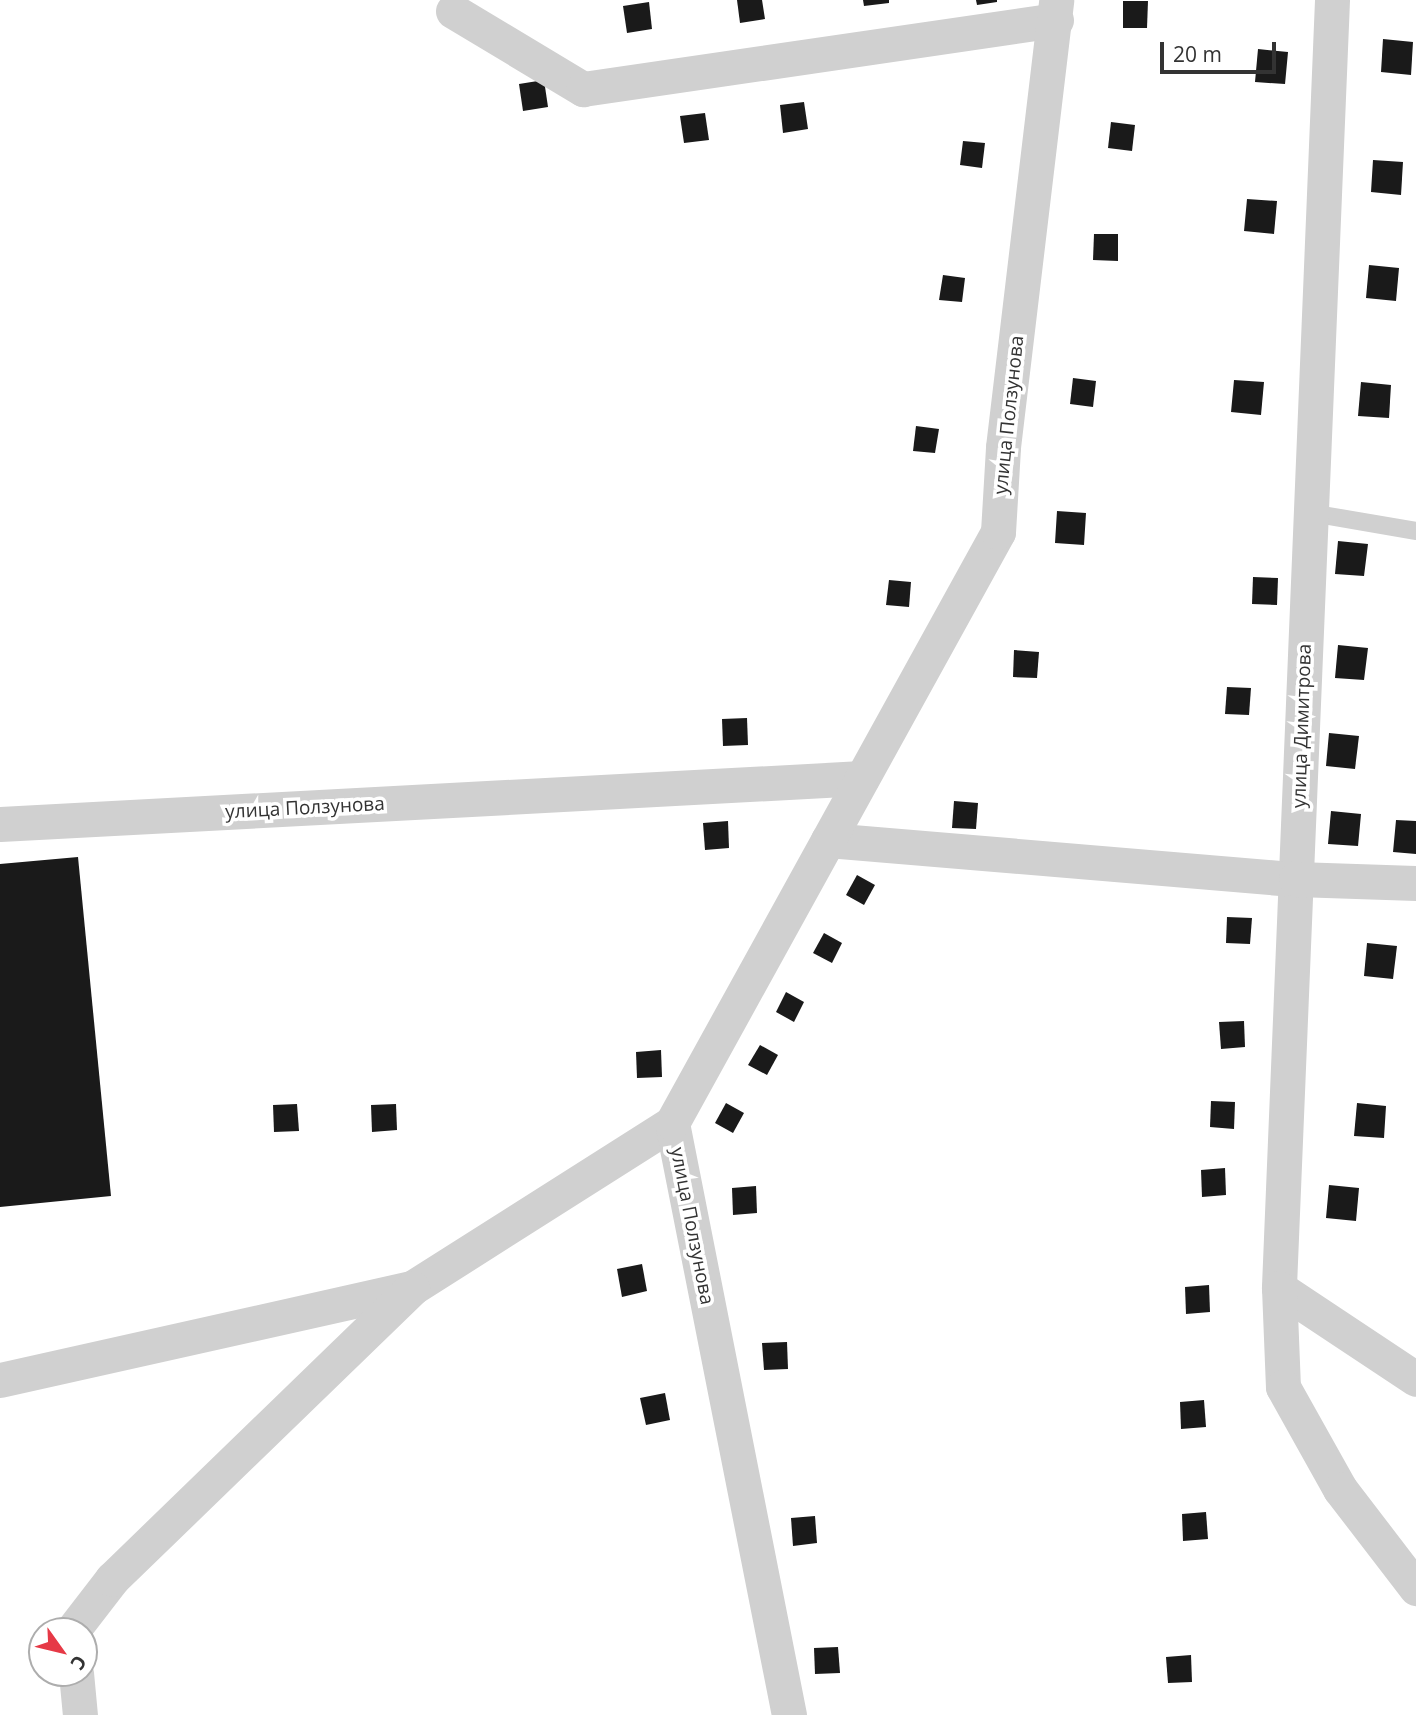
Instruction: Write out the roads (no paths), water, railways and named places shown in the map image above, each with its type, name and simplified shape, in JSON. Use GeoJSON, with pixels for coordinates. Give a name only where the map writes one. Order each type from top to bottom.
{"type":"FeatureCollection","features":[{"type":"Feature","properties":{"kind":"street","name":"улица Димитрова"},"geometry":{"type":"LineString","coordinates":[[1332,0],[1279,1288],[1283,1387],[1340,1489],[1416,1588]]}},
{"type":"Feature","properties":{"kind":"street","name":"улица Ползунова"},"geometry":{"type":"LineString","coordinates":[[453,11],[583,89],[1056,10],[1003,447],[998,532],[672,1123],[789,1715]]}},
{"type":"Feature","properties":{"kind":"street","name":"улица Ползунова"},"geometry":{"type":"LineString","coordinates":[[0,824],[862,778]]}},
{"type":"Feature","properties":{"kind":"street"},"geometry":{"type":"LineString","coordinates":[[828,840],[1296,879],[1416,883]]}},
{"type":"Feature","properties":{"kind":"street"},"geometry":{"type":"LineString","coordinates":[[83,1617],[112,1579],[412,1288],[672,1123]]}},
{"type":"Feature","properties":{"kind":"street"},"geometry":{"type":"LineString","coordinates":[[0,1380],[412,1288]]}},
{"type":"Feature","properties":{"kind":"street"},"geometry":{"type":"LineString","coordinates":[[1279,1288],[1416,1379]]}},
{"type":"Feature","properties":{"kind":"street"},"geometry":{"type":"LineString","coordinates":[[77,1687],[80,1715]]}},
{"type":"Feature","properties":{"kind":"lane"},"geometry":{"type":"LineString","coordinates":[[1311,513],[1416,531]]}}]}
